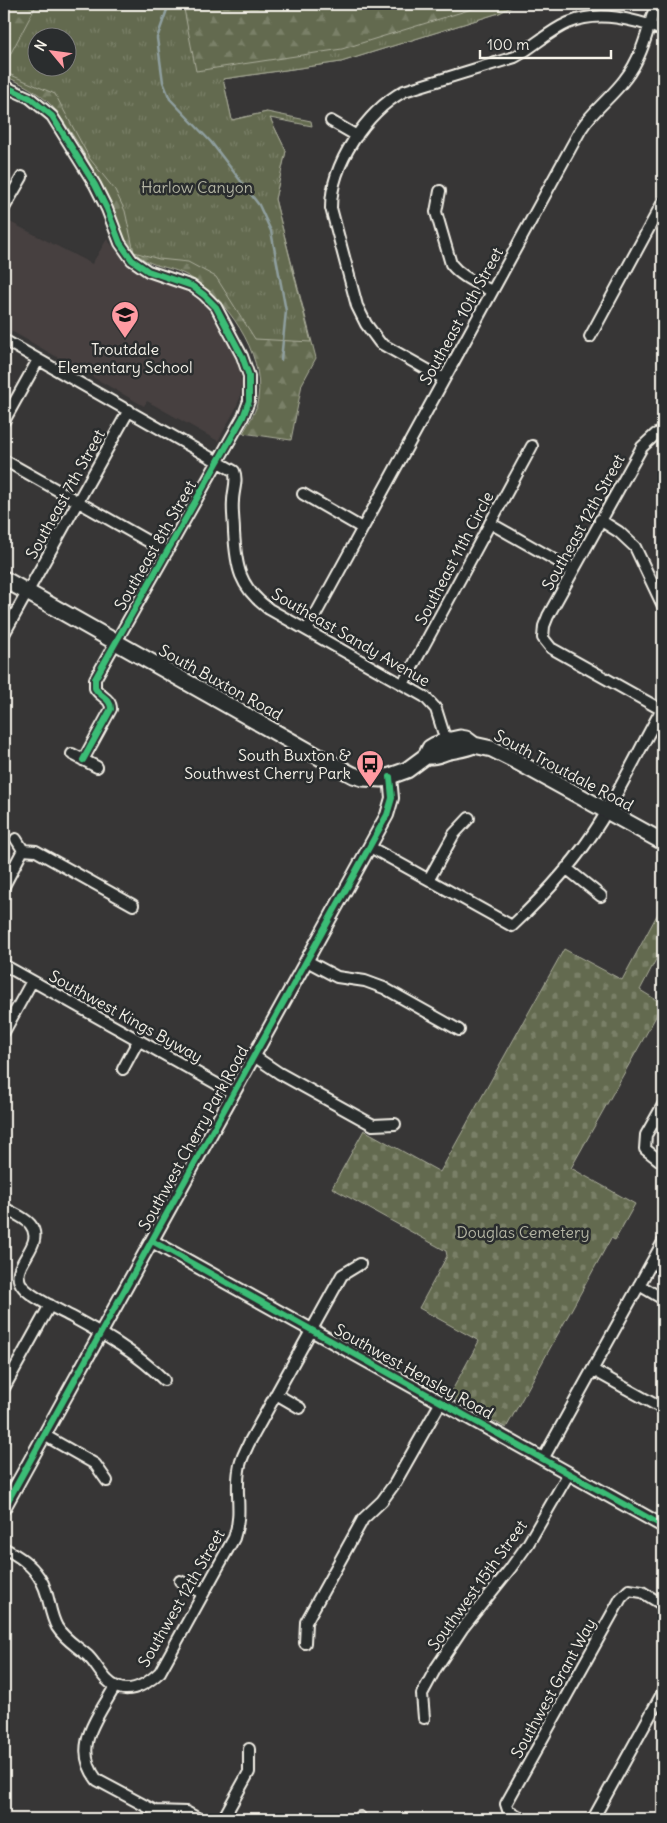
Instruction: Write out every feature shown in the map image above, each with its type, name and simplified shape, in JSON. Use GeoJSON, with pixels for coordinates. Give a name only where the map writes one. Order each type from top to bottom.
{"type":"FeatureCollection","features":[{"type":"Feature","properties":{"kind":"main road","name":"South Buxton Road"},"geometry":{"type":"LineString","coordinates":[[4,579],[342,770],[363,778],[382,779],[407,770],[426,756],[430,748],[446,741]]}},
{"type":"Feature","properties":{"kind":"main road","name":"South Troutdale Road"},"geometry":{"type":"LineString","coordinates":[[446,741],[466,739],[474,745],[499,752],[663,842]]}},
{"type":"Feature","properties":{"kind":"main road","name":"South Buxton Road"},"geometry":{"type":"LineString","coordinates":[[426,756],[435,757],[450,751],[464,750],[474,745]]}},
{"type":"Feature","properties":{"kind":"street","name":"Southeast 10th Street"},"geometry":{"type":"LineString","coordinates":[[307,630],[581,129],[594,112],[616,91],[631,71],[641,51],[656,4]]}},
{"type":"Feature","properties":{"kind":"street"},"geometry":{"type":"LineString","coordinates":[[444,379],[380,343],[366,324],[357,306],[331,208],[331,196],[341,166],[357,136],[367,121],[379,109],[404,91],[515,57],[568,23],[586,18],[624,18],[663,30]]}},
{"type":"Feature","properties":{"kind":"street"},"geometry":{"type":"LineString","coordinates":[[4,86],[30,98],[52,116],[95,185],[107,209],[120,243],[132,260],[148,271],[192,286],[211,300],[221,314],[242,356],[250,385],[249,401],[218,461],[4,340]]}},
{"type":"Feature","properties":{"kind":"street"},"geometry":{"type":"LineString","coordinates":[[331,121],[357,136]]}},
{"type":"Feature","properties":{"kind":"street"},"geometry":{"type":"LineString","coordinates":[[4,208],[22,177]]}},
{"type":"Feature","properties":{"kind":"street"},"geometry":{"type":"LineString","coordinates":[[440,191],[436,212],[451,264],[466,277],[492,291]]}},
{"type":"Feature","properties":{"kind":"street"},"geometry":{"type":"LineString","coordinates":[[590,336],[663,202]]}},
{"type":"Feature","properties":{"kind":"street"},"geometry":{"type":"LineString","coordinates":[[4,421],[38,360]]}},
{"type":"Feature","properties":{"kind":"street","name":"Southeast 7th Street"},"geometry":{"type":"LineString","coordinates":[[4,634],[129,410]]}},
{"type":"Feature","properties":{"kind":"street","name":"Southeast 12th Street"},"geometry":{"type":"LineString","coordinates":[[662,709],[540,641],[548,616],[642,447],[656,434],[663,432]]}},
{"type":"Feature","properties":{"kind":"street","name":"Southeast 11th Circle"},"geometry":{"type":"LineString","coordinates":[[403,684],[532,446]]}},
{"type":"Feature","properties":{"kind":"street"},"geometry":{"type":"LineString","coordinates":[[4,460],[167,552]]}},
{"type":"Feature","properties":{"kind":"street","name":"Southeast 8th Street"},"geometry":{"type":"LineString","coordinates":[[84,760],[111,709],[111,704],[107,698],[97,692],[94,684],[95,679],[218,461]]}},
{"type":"Feature","properties":{"kind":"street","name":"Southeast Sandy Avenue"},"geometry":{"type":"LineString","coordinates":[[218,461],[231,468],[236,475],[232,504],[236,559],[243,582],[259,601],[425,697],[432,703],[440,719],[446,741]]}},
{"type":"Feature","properties":{"kind":"street"},"geometry":{"type":"LineString","coordinates":[[303,494],[362,528]]}},
{"type":"Feature","properties":{"kind":"street"},"geometry":{"type":"LineString","coordinates":[[600,520],[619,532],[635,547],[663,606]]}},
{"type":"Feature","properties":{"kind":"street"},"geometry":{"type":"LineString","coordinates":[[490,523],[573,570]]}},
{"type":"Feature","properties":{"kind":"street"},"geometry":{"type":"LineString","coordinates":[[370,847],[512,926],[566,868],[587,842],[607,811],[662,709]]}},
{"type":"Feature","properties":{"kind":"street"},"geometry":{"type":"LineString","coordinates":[[72,754],[97,767]]}},
{"type":"Feature","properties":{"kind":"street","name":"Southwest Cherry Park Road"},"geometry":{"type":"LineString","coordinates":[[4,1508],[370,847],[391,807],[393,791],[390,777]]}},
{"type":"Feature","properties":{"kind":"street"},"geometry":{"type":"LineString","coordinates":[[429,880],[454,834],[468,818]]}},
{"type":"Feature","properties":{"kind":"street"},"geometry":{"type":"LineString","coordinates":[[16,839],[23,850]]}},
{"type":"Feature","properties":{"kind":"street"},"geometry":{"type":"LineString","coordinates":[[4,886],[23,850]]}},
{"type":"Feature","properties":{"kind":"street"},"geometry":{"type":"LineString","coordinates":[[23,850],[36,851],[133,905]]}},
{"type":"Feature","properties":{"kind":"street"},"geometry":{"type":"LineString","coordinates":[[566,868],[601,896]]}},
{"type":"Feature","properties":{"kind":"street"},"geometry":{"type":"LineString","coordinates":[[307,961],[337,977],[365,981],[384,988],[459,1030]]}},
{"type":"Feature","properties":{"kind":"street","name":"Southwest Kings Byway"},"geometry":{"type":"LineString","coordinates":[[4,965],[233,1093]]}},
{"type":"Feature","properties":{"kind":"street"},"geometry":{"type":"LineString","coordinates":[[4,1032],[32,981]]}},
{"type":"Feature","properties":{"kind":"street"},"geometry":{"type":"LineString","coordinates":[[123,1068],[138,1041]]}},
{"type":"Feature","properties":{"kind":"street"},"geometry":{"type":"LineString","coordinates":[[254,1056],[279,1073],[373,1125],[395,1124]]}},
{"type":"Feature","properties":{"kind":"street"},"geometry":{"type":"LineString","coordinates":[[663,1105],[646,1135],[645,1149],[663,1163]]}},
{"type":"Feature","properties":{"kind":"street"},"geometry":{"type":"LineString","coordinates":[[4,1208],[28,1222],[33,1230],[35,1239],[21,1266],[19,1278],[27,1290],[122,1345],[151,1367],[164,1380]]}},
{"type":"Feature","properties":{"kind":"street","name":"Southwest Hensley Road"},"geometry":{"type":"LineString","coordinates":[[152,1241],[663,1526]]}},
{"type":"Feature","properties":{"kind":"street"},"geometry":{"type":"LineString","coordinates":[[543,1459],[663,1242]]}},
{"type":"Feature","properties":{"kind":"street","name":"Southwest 12th Street"},"geometry":{"type":"LineString","coordinates":[[115,1686],[127,1690],[140,1687],[150,1682],[160,1672],[234,1538],[240,1511],[238,1479],[241,1460],[342,1275],[360,1264]]}},
{"type":"Feature","properties":{"kind":"street"},"geometry":{"type":"LineString","coordinates":[[640,1285],[663,1299]]}},
{"type":"Feature","properties":{"kind":"street"},"geometry":{"type":"LineString","coordinates":[[4,1388],[50,1305]]}},
{"type":"Feature","properties":{"kind":"street"},"geometry":{"type":"LineString","coordinates":[[593,1370],[663,1409]]}},
{"type":"Feature","properties":{"kind":"street"},"geometry":{"type":"LineString","coordinates":[[276,1394],[300,1408]]}},
{"type":"Feature","properties":{"kind":"street"},"geometry":{"type":"LineString","coordinates":[[306,1643],[306,1622],[363,1519],[382,1501],[395,1483],[441,1402]]}},
{"type":"Feature","properties":{"kind":"street"},"geometry":{"type":"LineString","coordinates":[[44,1435],[95,1464],[107,1481]]}},
{"type":"Feature","properties":{"kind":"street","name":"Southwest 15th Street"},"geometry":{"type":"LineString","coordinates":[[424,1718],[422,1694],[436,1668],[462,1629],[528,1544],[569,1473]]}},
{"type":"Feature","properties":{"kind":"street"},"geometry":{"type":"LineString","coordinates":[[4,1548],[21,1558],[34,1569],[44,1586],[52,1615],[62,1634],[87,1656],[106,1680],[115,1686],[86,1742],[85,1752],[91,1772],[97,1780],[151,1810],[186,1812],[199,1819]]}},
{"type":"Feature","properties":{"kind":"street"},"geometry":{"type":"LineString","coordinates":[[180,1581],[203,1594]]}},
{"type":"Feature","properties":{"kind":"street","name":"Southwest Grant Way"},"geometry":{"type":"LineString","coordinates":[[522,1819],[508,1810],[506,1804],[621,1598],[629,1590],[642,1592],[663,1605]]}},
{"type":"Feature","properties":{"kind":"street"},"geometry":{"type":"LineString","coordinates":[[593,1819],[663,1692]]}},
{"type":"Feature","properties":{"kind":"street"},"geometry":{"type":"LineString","coordinates":[[223,1819],[249,1772],[249,1749]]}},
{"type":"Feature","properties":{"kind":"shaded area","name":"Troutdale Elementary School"},"geometry":{"type":"Polygon","coordinates":[[[10,222],[92,264],[107,239],[123,259],[137,271],[151,278],[180,287],[204,304],[219,327],[238,364],[242,384],[240,398],[235,410],[218,441],[147,401],[144,406],[4,327],[4,232],[10,222]]]}},
{"type":"Feature","properties":{"kind":"green space","name":"Harlow Canyon"},"geometry":{"type":"Polygon","coordinates":[[[4,4],[517,4],[499,13],[341,62],[223,79],[232,120],[267,112],[286,151],[275,199],[316,358],[302,384],[291,440],[243,433],[256,407],[259,381],[249,346],[240,328],[229,312],[202,285],[180,272],[151,263],[137,255],[125,238],[103,187],[76,140],[52,106],[36,92],[4,76],[4,4]]]}},
{"type":"Feature","properties":{"kind":"green space","name":"Harlow Canyon"},"geometry":{"type":"Polygon","coordinates":[[[37,4],[183,4],[196,71],[342,49],[488,4],[517,4],[499,13],[341,62],[223,79],[232,120],[267,112],[311,121],[312,126],[270,118],[286,151],[275,199],[311,342],[255,339],[216,277],[188,262],[159,259],[134,252],[125,211],[115,190],[90,159],[55,94],[4,72],[4,66],[37,4]]]}},
{"type":"Feature","properties":{"kind":"green space","name":"Douglas Cemetery"},"geometry":{"type":"Polygon","coordinates":[[[663,904],[663,946],[640,990],[663,1004],[571,1168],[635,1204],[615,1240],[611,1238],[506,1428],[449,1396],[479,1341],[419,1308],[447,1256],[446,1251],[332,1188],[364,1130],[440,1172],[564,949],[622,980],[663,904]]]}},
{"type":"Feature","properties":{"kind":"waterway"},"geometry":{"type":"LineString","coordinates":[[169,4],[157,38],[163,82],[170,99],[211,142],[259,205],[271,231],[286,311],[281,360]]}},
{"type":"Feature","properties":{"kind":"cycle path"},"geometry":{"type":"LineString","coordinates":[[4,86],[30,98],[52,116],[95,185],[107,209],[120,243],[132,260],[148,271],[192,286],[216,307],[242,356],[249,376],[249,401],[243,417],[95,679],[95,688],[109,702],[111,709],[83,760]]}},
{"type":"Feature","properties":{"kind":"cycle path"},"geometry":{"type":"LineString","coordinates":[[4,1508],[387,815],[392,798],[390,777]]}},
{"type":"Feature","properties":{"kind":"cycle path"},"geometry":{"type":"LineString","coordinates":[[152,1241],[663,1526]]}},
{"type":"Feature","properties":{"kind":"place","name":"Troutdale Elementary School"},"geometry":{"type":"Point","coordinates":[125,339]}},
{"type":"Feature","properties":{"kind":"place","name":"South Buxton & Southwest Cherry Park"},"geometry":{"type":"Point","coordinates":[370,788]}}]}
